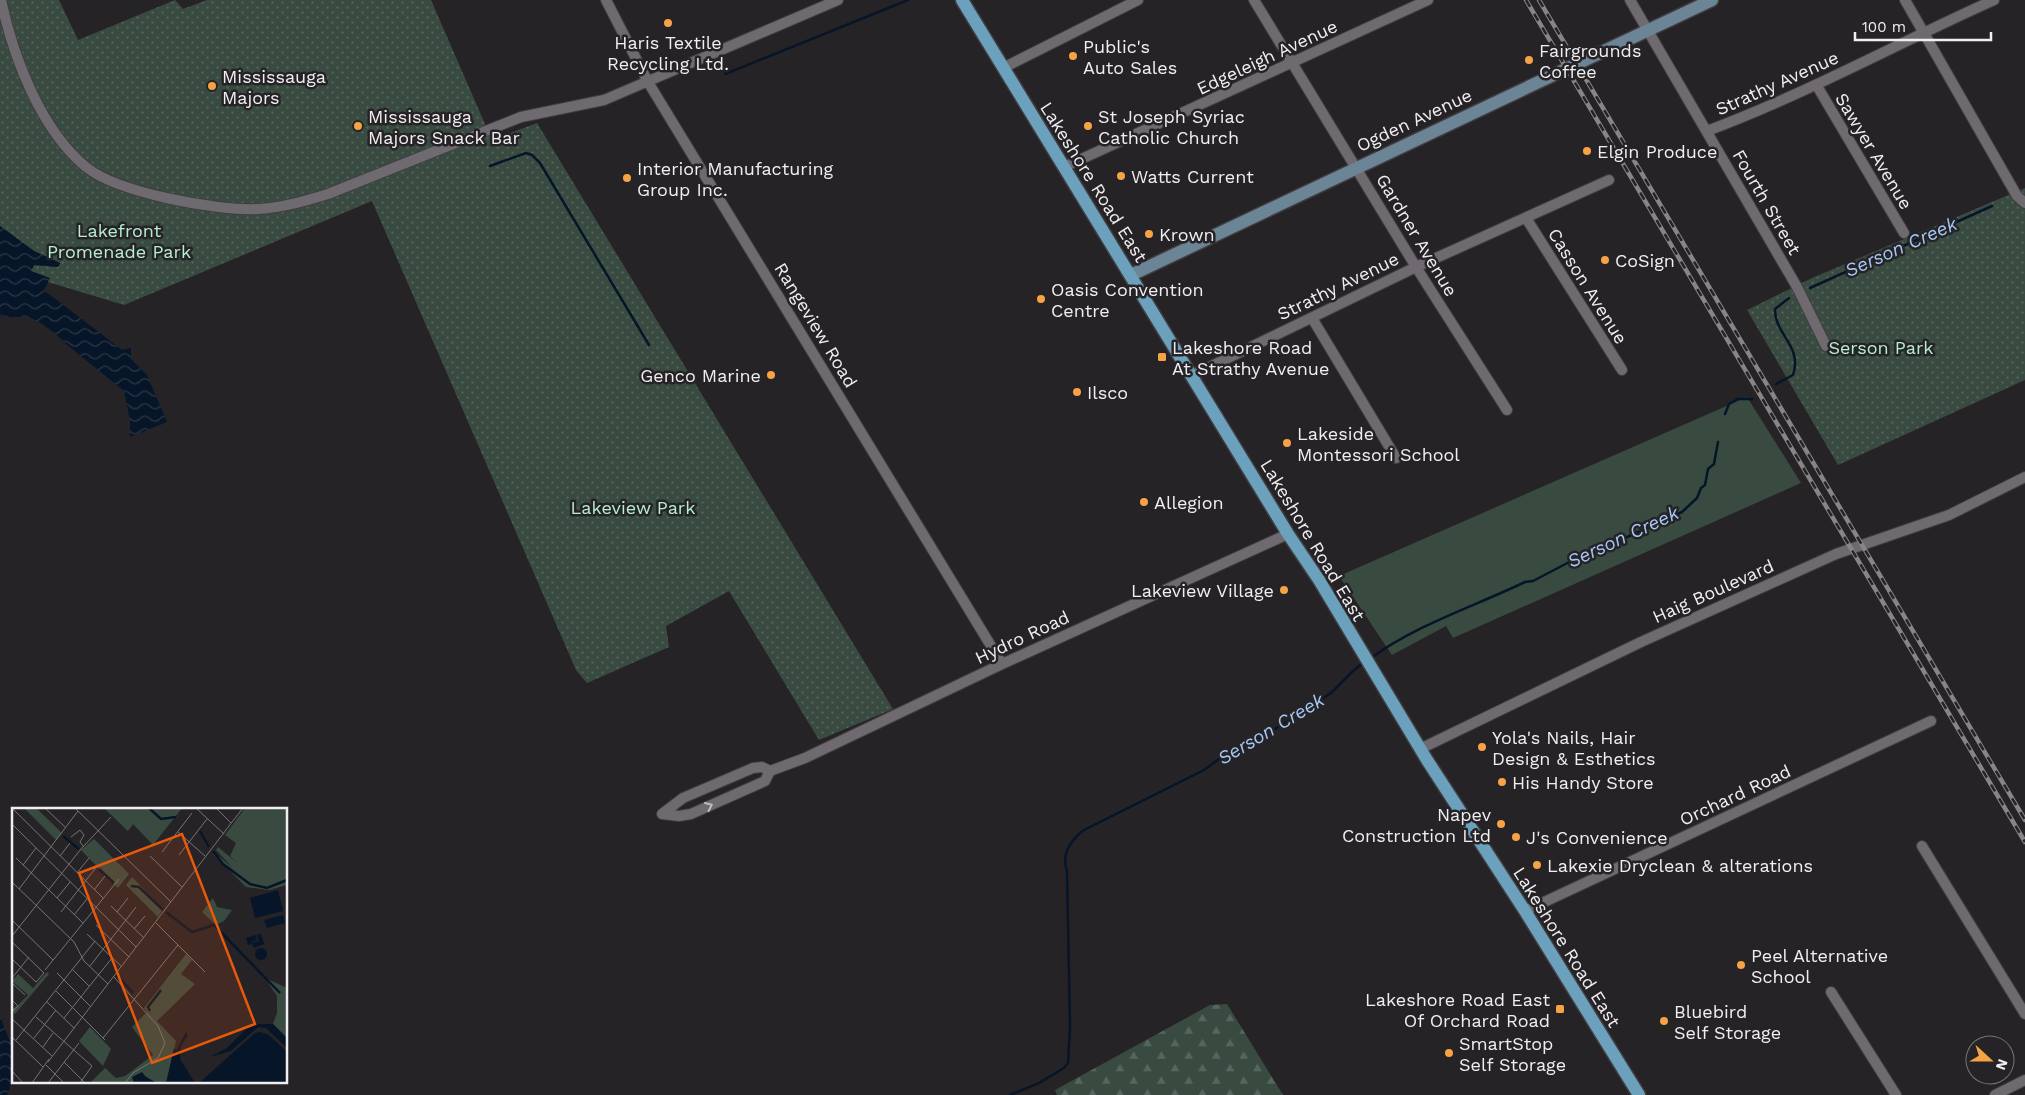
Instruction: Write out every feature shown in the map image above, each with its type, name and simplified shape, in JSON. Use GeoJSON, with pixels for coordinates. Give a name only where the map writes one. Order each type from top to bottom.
{"type":"FeatureCollection","features":[{"type":"Feature","properties":{"kind":"main road","name":"Lakeshore Road East"},"geometry":{"type":"LineString","coordinates":[[962,0],[1288,534],[1319,580],[1420,749],[1525,911],[1639,1095]]}},
{"type":"Feature","properties":{"kind":"street"},"geometry":{"type":"LineString","coordinates":[[1,0],[7,28],[25,80],[40,107],[75,157],[87,168],[107,180],[177,200],[257,210],[300,202],[328,194],[521,116],[599,102],[838,0]]}},
{"type":"Feature","properties":{"kind":"street","name":"Rangeview Road"},"geometry":{"type":"LineString","coordinates":[[606,0],[648,82],[1002,664]]}},
{"type":"Feature","properties":{"kind":"street"},"geometry":{"type":"LineString","coordinates":[[1003,68],[1117,4],[1138,0]]}},
{"type":"Feature","properties":{"kind":"street","name":"Gardner Avenue"},"geometry":{"type":"LineString","coordinates":[[1254,0],[1357,166],[1416,266],[1507,410]]}},
{"type":"Feature","properties":{"kind":"street","name":"Edgeleigh Avenue"},"geometry":{"type":"LineString","coordinates":[[1064,167],[1428,0]]}},
{"type":"Feature","properties":{"kind":"street","name":"Fourth Street"},"geometry":{"type":"LineString","coordinates":[[1630,0],[1797,287],[1826,346]]}},
{"type":"Feature","properties":{"kind":"street","name":"Ogden Avenue"},"geometry":{"type":"LineString","coordinates":[[1131,275],[1357,166],[1712,0]]}},
{"type":"Feature","properties":{"kind":"street"},"geometry":{"type":"LineString","coordinates":[[1905,0],[1925,31],[2017,196],[2025,203]]}},
{"type":"Feature","properties":{"kind":"street","name":"Strathy Avenue"},"geometry":{"type":"LineString","coordinates":[[1707,131],[1817,86],[1925,31],[1994,0]]}},
{"type":"Feature","properties":{"kind":"street","name":"Sawyer Avenue"},"geometry":{"type":"LineString","coordinates":[[1817,86],[1904,233]]}},
{"type":"Feature","properties":{"kind":"street","name":"Strathy Avenue"},"geometry":{"type":"LineString","coordinates":[[1192,374],[1312,318],[1416,266],[1609,180]]}},
{"type":"Feature","properties":{"kind":"street","name":"Casson Avenue"},"geometry":{"type":"LineString","coordinates":[[1526,218],[1622,370]]}},
{"type":"Feature","properties":{"kind":"street"},"geometry":{"type":"LineString","coordinates":[[1312,318],[1396,458]]}},
{"type":"Feature","properties":{"kind":"street","name":"Haig Boulevard"},"geometry":{"type":"LineString","coordinates":[[1420,749],[1641,642],[1836,554],[1949,515],[2025,477]]}},
{"type":"Feature","properties":{"kind":"street","name":"Hydro Road"},"geometry":{"type":"LineString","coordinates":[[770,771],[845,740],[1002,664],[1288,534]]}},
{"type":"Feature","properties":{"kind":"street","name":"Orchard Road"},"geometry":{"type":"LineString","coordinates":[[1525,911],[1931,721]]}},
{"type":"Feature","properties":{"kind":"street"},"geometry":{"type":"LineString","coordinates":[[762,767],[770,771],[765,781],[691,814],[679,816],[662,814],[683,798],[753,768],[762,767]]}},
{"type":"Feature","properties":{"kind":"street"},"geometry":{"type":"LineString","coordinates":[[1922,846],[2025,1014]]}},
{"type":"Feature","properties":{"kind":"street"},"geometry":{"type":"LineString","coordinates":[[1831,992],[1896,1095]]}},
{"type":"Feature","properties":{"kind":"street"},"geometry":{"type":"LineString","coordinates":[[1995,1095],[2025,1080]]}},
{"type":"Feature","properties":{"kind":"green space"},"geometry":{"type":"Polygon","coordinates":[[[0,0],[59,0],[78,40],[175,0],[183,9],[207,0],[431,0],[492,140],[537,123],[893,709],[819,740],[729,591],[666,626],[669,647],[587,683],[576,670],[372,201],[124,305],[48,282],[49,278],[31,271],[34,265],[58,267],[60,263],[34,251],[0,226],[0,0]]]}},
{"type":"Feature","properties":{"kind":"green space","name":"Serson Park"},"geometry":{"type":"Polygon","coordinates":[[[2025,188],[2025,380],[1838,465],[1747,310],[1812,278],[2025,188]]]}},
{"type":"Feature","properties":{"kind":"green space"},"geometry":{"type":"Polygon","coordinates":[[[1747,397],[1801,483],[1453,638],[1446,626],[1392,655],[1339,576],[1747,397]]]}},
{"type":"Feature","properties":{"kind":"green space"},"geometry":{"type":"Polygon","coordinates":[[[1227,1004],[1283,1095],[1057,1095],[1055,1090],[1210,1005],[1227,1004]]]}},
{"type":"Feature","properties":{"kind":"water"},"geometry":{"type":"Polygon","coordinates":[[[0,226],[34,251],[60,263],[58,267],[34,265],[31,271],[50,278],[44,290],[122,350],[131,348],[131,359],[147,375],[167,422],[130,437],[130,421],[124,391],[42,324],[27,317],[11,317],[0,314],[0,226]]]}},
{"type":"Feature","properties":{"kind":"water"},"geometry":{"type":"Polygon","coordinates":[[[0,1016],[12,1050],[12,1077],[8,1095],[0,1095],[0,1016]]]}},
{"type":"Feature","properties":{"kind":"waterway"},"geometry":{"type":"LineString","coordinates":[[725,74],[908,0]]}},
{"type":"Feature","properties":{"kind":"waterway"},"geometry":{"type":"LineString","coordinates":[[490,166],[526,153],[532,155],[540,163],[649,345]]}},
{"type":"Feature","properties":{"kind":"waterway","name":"Serson Creek"},"geometry":{"type":"LineString","coordinates":[[1810,288],[1992,206]]}},
{"type":"Feature","properties":{"kind":"waterway","name":"Serson Creek"},"geometry":{"type":"LineString","coordinates":[[1776,384],[1793,375],[1795,365],[1794,356],[1779,326],[1775,309],[1789,298]]}},
{"type":"Feature","properties":{"kind":"waterway","name":"Serson Creek"},"geometry":{"type":"LineString","coordinates":[[1725,414],[1729,404],[1738,399],[1752,399]]}},
{"type":"Feature","properties":{"kind":"waterway","name":"Serson Creek"},"geometry":{"type":"LineString","coordinates":[[1371,658],[1408,635],[1427,626],[1525,582],[1533,581],[1596,548],[1604,548],[1610,542],[1625,538],[1682,512],[1697,498],[1701,488],[1705,485],[1708,469],[1714,464],[1718,442]]}},
{"type":"Feature","properties":{"kind":"waterway","name":"Serson Creek"},"geometry":{"type":"LineString","coordinates":[[1010,1095],[1039,1083],[1064,1068],[1068,1063],[1070,1027],[1067,871],[1065,859],[1068,848],[1075,838],[1084,830],[1204,770],[1230,751],[1245,746],[1287,722],[1331,693],[1364,662]]}},
{"type":"Feature","properties":{"kind":"railway"},"geometry":{"type":"LineString","coordinates":[[1526,0],[2025,842]]}},
{"type":"Feature","properties":{"kind":"railway"},"geometry":{"type":"LineString","coordinates":[[1539,0],[2025,820]]}},
{"type":"Feature","properties":{"kind":"place","name":"Haris Textile Recycling Ltd."},"geometry":{"type":"Point","coordinates":[668,23]}},
{"type":"Feature","properties":{"kind":"place","name":"Public's Auto Sales"},"geometry":{"type":"Point","coordinates":[1073,56]}},
{"type":"Feature","properties":{"kind":"place","name":"Fairgrounds Coffee"},"geometry":{"type":"Point","coordinates":[1529,60]}},
{"type":"Feature","properties":{"kind":"place","name":"Mississauga Majors"},"geometry":{"type":"Point","coordinates":[212,86]}},
{"type":"Feature","properties":{"kind":"place","name":"Mississauga Majors Snack Bar"},"geometry":{"type":"Point","coordinates":[358,126]}},
{"type":"Feature","properties":{"kind":"place","name":"St Joseph Syriac Catholic Church"},"geometry":{"type":"Point","coordinates":[1088,126]}},
{"type":"Feature","properties":{"kind":"place","name":"Elgin Produce"},"geometry":{"type":"Point","coordinates":[1587,151]}},
{"type":"Feature","properties":{"kind":"place","name":"Watts Current"},"geometry":{"type":"Point","coordinates":[1121,176]}},
{"type":"Feature","properties":{"kind":"place","name":"Interior Manufacturing Group Inc."},"geometry":{"type":"Point","coordinates":[627,178]}},
{"type":"Feature","properties":{"kind":"place","name":"Krown"},"geometry":{"type":"Point","coordinates":[1149,234]}},
{"type":"Feature","properties":{"kind":"place","name":"CoSign"},"geometry":{"type":"Point","coordinates":[1605,260]}},
{"type":"Feature","properties":{"kind":"place","name":"Oasis Convention Centre"},"geometry":{"type":"Point","coordinates":[1041,299]}},
{"type":"Feature","properties":{"kind":"place","name":"Lakeshore Road At Strathy Avenue"},"geometry":{"type":"Point","coordinates":[1162,357]}},
{"type":"Feature","properties":{"kind":"place","name":"Genco Marine"},"geometry":{"type":"Point","coordinates":[771,375]}},
{"type":"Feature","properties":{"kind":"place","name":"Ilsco"},"geometry":{"type":"Point","coordinates":[1077,392]}},
{"type":"Feature","properties":{"kind":"place","name":"Lakeside Montessori School"},"geometry":{"type":"Point","coordinates":[1287,443]}},
{"type":"Feature","properties":{"kind":"place","name":"Allegion"},"geometry":{"type":"Point","coordinates":[1144,502]}},
{"type":"Feature","properties":{"kind":"place","name":"Lakeview Village"},"geometry":{"type":"Point","coordinates":[1284,590]}},
{"type":"Feature","properties":{"kind":"place","name":"Yola's Nails, Hair Design & Esthetics"},"geometry":{"type":"Point","coordinates":[1482,747]}},
{"type":"Feature","properties":{"kind":"place","name":"His Handy Store"},"geometry":{"type":"Point","coordinates":[1502,782]}},
{"type":"Feature","properties":{"kind":"place","name":"Napev Construction Ltd"},"geometry":{"type":"Point","coordinates":[1501,824]}},
{"type":"Feature","properties":{"kind":"place","name":"J's Convenience"},"geometry":{"type":"Point","coordinates":[1516,837]}},
{"type":"Feature","properties":{"kind":"place","name":"Lakexie Dryclean & alterations"},"geometry":{"type":"Point","coordinates":[1537,865]}},
{"type":"Feature","properties":{"kind":"place","name":"Peel Alternative School"},"geometry":{"type":"Point","coordinates":[1741,965]}},
{"type":"Feature","properties":{"kind":"place","name":"Lakeshore Road East Of Orchard Road"},"geometry":{"type":"Point","coordinates":[1560,1009]}},
{"type":"Feature","properties":{"kind":"place","name":"Bluebird Self Storage"},"geometry":{"type":"Point","coordinates":[1664,1021]}},
{"type":"Feature","properties":{"kind":"place","name":"SmartStop Self Storage"},"geometry":{"type":"Point","coordinates":[1449,1053]}},
{"type":"Feature","properties":{"kind":"park label","name":"Lakefront Promenade Park"},"geometry":{"type":"Point","coordinates":[119,240]}},
{"type":"Feature","properties":{"kind":"park label","name":"Lakeview Park"},"geometry":{"type":"Point","coordinates":[633,507]}}]}
